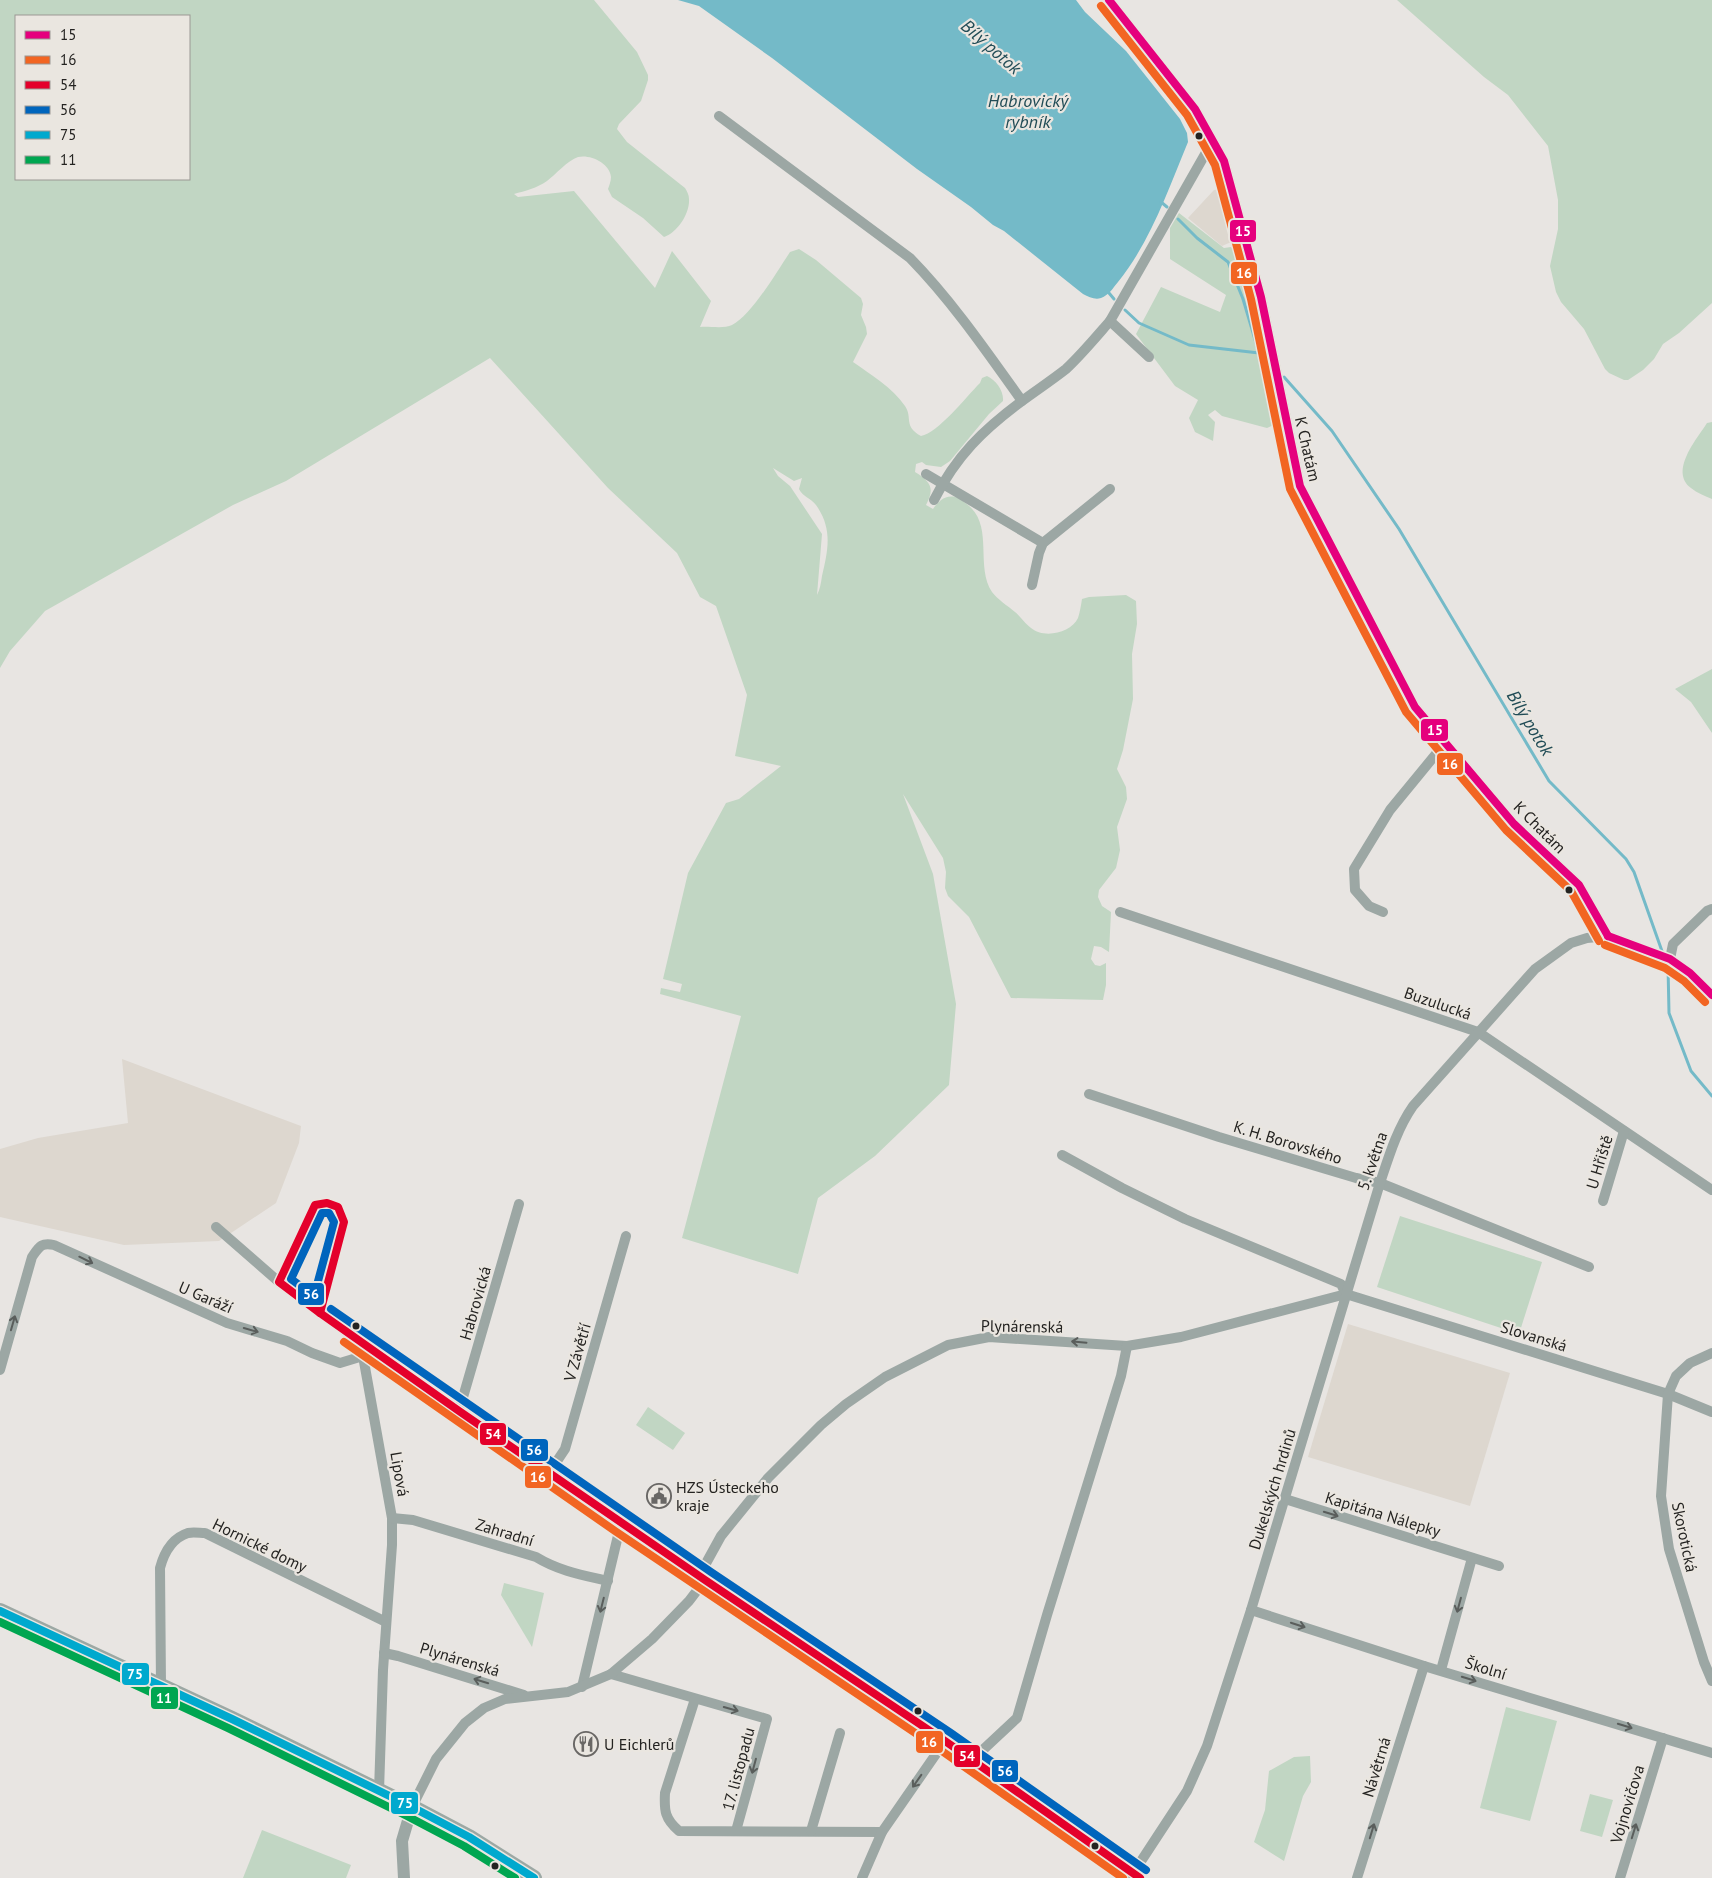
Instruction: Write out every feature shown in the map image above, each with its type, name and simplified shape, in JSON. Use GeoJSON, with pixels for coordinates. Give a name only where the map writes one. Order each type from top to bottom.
{"type":"FeatureCollection","features":[{"type":"Feature","properties":{"kind":"main road"},"geometry":{"type":"LineString","coordinates":[[0,1611],[379,1790],[469,1837],[534,1878]]}},
{"type":"Feature","properties":{"kind":"street","name":"K Chatám"},"geometry":{"type":"LineString","coordinates":[[1109,0],[1196,109],[1224,162],[1261,297],[1300,486],[1415,707],[1514,824],[1579,885],[1608,936]]}},
{"type":"Feature","properties":{"kind":"street"},"geometry":{"type":"LineString","coordinates":[[719,116],[910,258],[959,314],[1022,401]]}},
{"type":"Feature","properties":{"kind":"street"},"geometry":{"type":"LineString","coordinates":[[934,500],[942,484],[974,440],[1022,401],[1066,369],[1110,321],[1212,142]]}},
{"type":"Feature","properties":{"kind":"street"},"geometry":{"type":"LineString","coordinates":[[1110,321],[1148,357]]}},
{"type":"Feature","properties":{"kind":"street"},"geometry":{"type":"LineString","coordinates":[[926,474],[1044,543]]}},
{"type":"Feature","properties":{"kind":"street"},"geometry":{"type":"LineString","coordinates":[[1032,585],[1039,553],[1044,543],[1110,489]]}},
{"type":"Feature","properties":{"kind":"street"},"geometry":{"type":"LineString","coordinates":[[1383,912],[1370,906],[1355,890],[1354,869],[1390,810],[1445,743]]}},
{"type":"Feature","properties":{"kind":"street"},"geometry":{"type":"LineString","coordinates":[[1669,958],[1673,944],[1711,911]]}},
{"type":"Feature","properties":{"kind":"street","name":"Buzulucká"},"geometry":{"type":"LineString","coordinates":[[1120,912],[1478,1032],[1712,1190]]}},
{"type":"Feature","properties":{"kind":"street","name":"5. května"},"geometry":{"type":"LineString","coordinates":[[1346,1294],[1380,1182],[1398,1131],[1405,1117],[1535,969],[1571,943],[1587,938],[1608,936],[1669,958],[1690,973],[1712,995]]}},
{"type":"Feature","properties":{"kind":"street","name":"K. H. Borovského"},"geometry":{"type":"LineString","coordinates":[[1089,1094],[1219,1137],[1356,1178],[1380,1182],[1589,1267]]}},
{"type":"Feature","properties":{"kind":"street","name":"U Hřiště"},"geometry":{"type":"LineString","coordinates":[[1603,1201],[1624,1131]]}},
{"type":"Feature","properties":{"kind":"street"},"geometry":{"type":"LineString","coordinates":[[1062,1155],[1184,1220],[1341,1284],[1346,1294]]}},
{"type":"Feature","properties":{"kind":"street","name":"Habrovická"},"geometry":{"type":"LineString","coordinates":[[459,1411],[519,1204]]}},
{"type":"Feature","properties":{"kind":"street"},"geometry":{"type":"LineString","coordinates":[[216,1226],[279,1282],[320,1313],[621,1523],[945,1741],[1135,1876]]}},
{"type":"Feature","properties":{"kind":"street","name":"V Závětří"},"geometry":{"type":"LineString","coordinates":[[549,1473],[565,1449],[626,1236]]}},
{"type":"Feature","properties":{"kind":"street","name":"U Garáží"},"geometry":{"type":"LineString","coordinates":[[0,1370],[32,1257],[41,1244],[46,1243],[54,1244],[227,1324],[287,1341],[340,1363],[363,1356]]}},
{"type":"Feature","properties":{"kind":"street","name":"Plynárenská"},"geometry":{"type":"LineString","coordinates":[[412,1807],[436,1758],[466,1723],[484,1708],[505,1700],[568,1692],[582,1688],[611,1674],[652,1639],[689,1601],[722,1536],[768,1478],[821,1425],[846,1404],[885,1377],[948,1346],[989,1337],[1127,1346],[1181,1337],[1346,1294]]}},
{"type":"Feature","properties":{"kind":"street","name":"Slovanská"},"geometry":{"type":"LineString","coordinates":[[1346,1294],[1668,1394],[1712,1412]]}},
{"type":"Feature","properties":{"kind":"street","name":"Dukelských hrdinů"},"geometry":{"type":"LineString","coordinates":[[1135,1876],[1187,1791],[1207,1746],[1251,1610],[1346,1294]]}},
{"type":"Feature","properties":{"kind":"street"},"geometry":{"type":"LineString","coordinates":[[972,1760],[1017,1718],[1121,1376],[1127,1346]]}},
{"type":"Feature","properties":{"kind":"street"},"geometry":{"type":"LineString","coordinates":[[363,1356],[369,1347]]}},
{"type":"Feature","properties":{"kind":"street"},"geometry":{"type":"LineString","coordinates":[[1668,1394],[1676,1376],[1690,1363],[1712,1353]]}},
{"type":"Feature","properties":{"kind":"street","name":"Lipová"},"geometry":{"type":"LineString","coordinates":[[363,1356],[392,1518],[392,1546],[384,1653],[379,1790]]}},
{"type":"Feature","properties":{"kind":"street","name":"Skorotická"},"geometry":{"type":"LineString","coordinates":[[1668,1394],[1661,1496],[1669,1549],[1704,1662],[1712,1681]]}},
{"type":"Feature","properties":{"kind":"street","name":"Kapitána Nálepky"},"geometry":{"type":"LineString","coordinates":[[1284,1499],[1499,1566]]}},
{"type":"Feature","properties":{"kind":"street","name":"Zahradní"},"geometry":{"type":"LineString","coordinates":[[392,1518],[413,1520],[536,1557],[551,1566],[567,1572],[608,1581]]}},
{"type":"Feature","properties":{"kind":"street"},"geometry":{"type":"LineString","coordinates":[[582,1688],[621,1523]]}},
{"type":"Feature","properties":{"kind":"street","name":"Hornické domy"},"geometry":{"type":"LineString","coordinates":[[161,1686],[160,1568],[164,1554],[172,1543],[188,1533],[205,1533],[386,1622]]}},
{"type":"Feature","properties":{"kind":"street"},"geometry":{"type":"LineString","coordinates":[[1441,1670],[1472,1558]]}},
{"type":"Feature","properties":{"kind":"street","name":"Školní"},"geometry":{"type":"LineString","coordinates":[[1251,1610],[1424,1666],[1712,1753]]}},
{"type":"Feature","properties":{"kind":"street","name":"Plynárenská"},"geometry":{"type":"LineString","coordinates":[[384,1653],[527,1696]]}},
{"type":"Feature","properties":{"kind":"street","name":"Návětrná"},"geometry":{"type":"LineString","coordinates":[[1358,1878],[1424,1666]]}},
{"type":"Feature","properties":{"kind":"street"},"geometry":{"type":"LineString","coordinates":[[611,1674],[695,1698]]}},
{"type":"Feature","properties":{"kind":"street","name":"17. listopadu"},"geometry":{"type":"LineString","coordinates":[[736,1831],[767,1719],[695,1698],[665,1793],[664,1808],[669,1823],[679,1832],[882,1832]]}},
{"type":"Feature","properties":{"kind":"street"},"geometry":{"type":"LineString","coordinates":[[811,1831],[840,1733]]}},
{"type":"Feature","properties":{"kind":"street","name":"Vojnovičova"},"geometry":{"type":"LineString","coordinates":[[1620,1878],[1663,1738]]}},
{"type":"Feature","properties":{"kind":"street"},"geometry":{"type":"LineString","coordinates":[[862,1878],[882,1832],[945,1741]]}},
{"type":"Feature","properties":{"kind":"street"},"geometry":{"type":"LineString","coordinates":[[404,1878],[402,1842],[412,1807]]}},
{"type":"Feature","properties":{"kind":"shaded area"},"geometry":{"type":"Polygon","coordinates":[[[1220,189],[1234,234],[1231,242],[1222,246],[1188,218],[1214,190],[1220,189]]]}},
{"type":"Feature","properties":{"kind":"shaded area"},"geometry":{"type":"Polygon","coordinates":[[[122,1059],[301,1126],[299,1143],[276,1203],[219,1241],[124,1245],[0,1217],[0,1149],[38,1138],[128,1123],[122,1059]]]}},
{"type":"Feature","properties":{"kind":"shaded area"},"geometry":{"type":"Polygon","coordinates":[[[1348,1324],[1510,1373],[1470,1506],[1308,1457],[1348,1324]]]}},
{"type":"Feature","properties":{"kind":"green space"},"geometry":{"type":"Polygon","coordinates":[[[0,0],[594,0],[637,52],[648,75],[641,101],[619,124],[617,129],[627,142],[685,188],[688,193],[689,204],[685,216],[674,231],[664,237],[643,218],[612,197],[608,189],[611,179],[610,172],[603,164],[593,158],[583,156],[566,164],[543,183],[514,194],[518,197],[574,191],[655,288],[672,251],[711,301],[700,327],[729,326],[739,320],[756,303],[790,252],[799,249],[816,260],[861,298],[863,304],[861,315],[867,334],[853,362],[881,382],[900,399],[907,410],[910,425],[915,432],[921,436],[943,422],[980,383],[982,378],[987,376],[1001,390],[1003,401],[989,414],[950,461],[941,467],[926,465],[922,462],[916,464],[915,472],[925,479],[930,486],[931,490],[926,505],[933,509],[942,499],[955,497],[968,505],[976,514],[983,535],[987,582],[994,595],[1031,628],[1050,634],[1063,631],[1075,623],[1082,599],[1126,595],[1136,601],[1137,624],[1132,654],[1133,699],[1123,750],[1117,769],[1126,787],[1127,799],[1117,827],[1120,850],[1116,868],[1099,890],[1098,897],[1102,906],[1111,912],[1109,952],[1101,947],[1094,946],[1091,959],[1095,965],[1100,966],[1106,963],[1106,985],[1103,1000],[1011,998],[969,917],[948,896],[945,888],[946,872],[943,858],[903,794],[933,874],[956,1004],[949,1085],[875,1156],[818,1198],[798,1274],[682,1238],[741,1016],[660,994],[661,988],[680,992],[682,984],[663,979],[688,873],[726,803],[739,799],[781,766],[735,756],[747,695],[716,606],[700,597],[677,553],[608,488],[490,358],[286,481],[233,505],[45,611],[10,651],[0,668],[0,0]],[[773,468],[778,476],[790,486],[822,534],[817,595],[826,557],[827,531],[816,505],[799,489],[802,478],[794,481],[773,468]]]}},
{"type":"Feature","properties":{"kind":"green space"},"geometry":{"type":"Polygon","coordinates":[[[1397,0],[1712,0],[1712,303],[1679,333],[1663,344],[1654,359],[1643,370],[1628,380],[1609,373],[1605,369],[1584,329],[1561,302],[1556,292],[1550,266],[1558,229],[1558,200],[1548,146],[1508,95],[1484,77],[1397,0]]]}},
{"type":"Feature","properties":{"kind":"green space"},"geometry":{"type":"Polygon","coordinates":[[[1179,213],[1224,248],[1231,247],[1240,255],[1253,296],[1278,432],[1276,424],[1267,428],[1222,416],[1215,410],[1208,415],[1215,422],[1213,441],[1195,432],[1189,418],[1198,400],[1175,386],[1136,334],[1161,287],[1220,312],[1226,295],[1170,259],[1170,228],[1179,213]]]}},
{"type":"Feature","properties":{"kind":"green space"},"geometry":{"type":"Polygon","coordinates":[[[1712,422],[1712,499],[1691,488],[1685,481],[1683,473],[1687,455],[1692,446],[1707,423],[1712,422]]]}},
{"type":"Feature","properties":{"kind":"green space"},"geometry":{"type":"Polygon","coordinates":[[[1712,669],[1712,733],[1691,702],[1675,689],[1712,669]]]}},
{"type":"Feature","properties":{"kind":"green space"},"geometry":{"type":"Polygon","coordinates":[[[1400,1216],[1542,1262],[1519,1334],[1377,1287],[1400,1216]]]}},
{"type":"Feature","properties":{"kind":"green space"},"geometry":{"type":"Polygon","coordinates":[[[648,1407],[685,1433],[673,1450],[636,1425],[648,1407]]]}},
{"type":"Feature","properties":{"kind":"green space"},"geometry":{"type":"Polygon","coordinates":[[[504,1583],[544,1593],[532,1647],[501,1595],[504,1583]]]}},
{"type":"Feature","properties":{"kind":"green space"},"geometry":{"type":"Polygon","coordinates":[[[1506,1707],[1557,1721],[1530,1821],[1480,1808],[1506,1707]]]}},
{"type":"Feature","properties":{"kind":"green space"},"geometry":{"type":"Polygon","coordinates":[[[1310,1756],[1311,1782],[1303,1796],[1284,1861],[1254,1842],[1265,1810],[1269,1771],[1294,1757],[1310,1756]]]}},
{"type":"Feature","properties":{"kind":"green space"},"geometry":{"type":"Polygon","coordinates":[[[1590,1794],[1613,1800],[1602,1837],[1580,1831],[1590,1794]]]}},
{"type":"Feature","properties":{"kind":"green space"},"geometry":{"type":"Polygon","coordinates":[[[262,1830],[351,1865],[346,1878],[243,1878],[262,1830]]]}},
{"type":"Feature","properties":{"kind":"water","name":"Habrovický rybník"},"geometry":{"type":"Polygon","coordinates":[[[678,0],[1076,0],[1085,12],[1126,51],[1180,119],[1187,133],[1188,142],[1158,215],[1140,250],[1109,293],[1101,298],[1092,298],[1083,294],[1004,231],[917,169],[772,58],[699,6],[678,0]]]}},
{"type":"Feature","properties":{"kind":"waterway","name":"Bílý potok"},"geometry":{"type":"LineString","coordinates":[[1161,202],[1167,207]]}},
{"type":"Feature","properties":{"kind":"waterway","name":"Bílý potok"},"geometry":{"type":"LineString","coordinates":[[1178,219],[1197,238],[1228,262],[1243,299],[1259,353],[1267,358]]}},
{"type":"Feature","properties":{"kind":"waterway"},"geometry":{"type":"LineString","coordinates":[[1109,293],[1114,299]]}},
{"type":"Feature","properties":{"kind":"waterway"},"geometry":{"type":"LineString","coordinates":[[1125,310],[1139,323],[1189,345],[1259,353]]}},
{"type":"Feature","properties":{"kind":"waterway","name":"Bílý potok"},"geometry":{"type":"LineString","coordinates":[[1284,377],[1332,431],[1399,529],[1549,781],[1626,859],[1634,872],[1663,954]]}},
{"type":"Feature","properties":{"kind":"waterway","name":"Bílý potok"},"geometry":{"type":"LineString","coordinates":[[1665,960],[1668,966],[1669,1013],[1691,1071],[1712,1096]]}},
{"type":"Feature","properties":{"kind":"transit line","name":"15"},"geometry":{"type":"LineString","coordinates":[[1109,0],[1195,109],[1224,161],[1261,297],[1300,486],[1415,707],[1514,824],[1579,885],[1608,936]]}},
{"type":"Feature","properties":{"kind":"transit line","name":"16"},"geometry":{"type":"LineString","coordinates":[[1101,6],[1187,115],[1215,165],[1251,299],[1290,489],[1406,712],[1506,830],[1571,891],[1599,941]]}},
{"type":"Feature","properties":{"kind":"transit line","name":"15"},"geometry":{"type":"LineString","coordinates":[[1608,936],[1670,959],[1690,973],[1712,995]]}},
{"type":"Feature","properties":{"kind":"transit line","name":"16"},"geometry":{"type":"LineString","coordinates":[[1605,945],[1665,968],[1684,981],[1705,1002]]}},
{"type":"Feature","properties":{"kind":"transit line","name":"54"},"geometry":{"type":"LineString","coordinates":[[327,1203],[338,1207],[344,1222],[320,1313],[279,1282],[315,1205],[327,1203]]}},
{"type":"Feature","properties":{"kind":"transit line","name":"56"},"geometry":{"type":"LineString","coordinates":[[322,1213],[329,1213],[334,1222],[314,1296],[291,1279],[322,1213]]}},
{"type":"Feature","properties":{"kind":"transit line","name":"56"},"geometry":{"type":"LineString","coordinates":[[331,1309],[711,1572],[951,1733],[1146,1870]]}},
{"type":"Feature","properties":{"kind":"transit line","name":"54"},"geometry":{"type":"LineString","coordinates":[[320,1313],[705,1580],[945,1741],[1140,1878]]}},
{"type":"Feature","properties":{"kind":"transit line","name":"16"},"geometry":{"type":"LineString","coordinates":[[344,1342],[615,1531],[939,1749],[1123,1878]]}},
{"type":"Feature","properties":{"kind":"transit line","name":"75"},"geometry":{"type":"LineString","coordinates":[[0,1611],[232,1719],[412,1807],[469,1837],[534,1878]]}},
{"type":"Feature","properties":{"kind":"transit line","name":"11"},"geometry":{"type":"LineString","coordinates":[[0,1622],[228,1728],[407,1816],[464,1846],[515,1878]]}},
{"type":"Feature","properties":{"kind":"place","name":"HZS Ústeckeho kraje"},"geometry":{"type":"Point","coordinates":[659,1496]}},
{"type":"Feature","properties":{"kind":"place","name":"U Eichlerů"},"geometry":{"type":"Point","coordinates":[586,1744]}}]}
